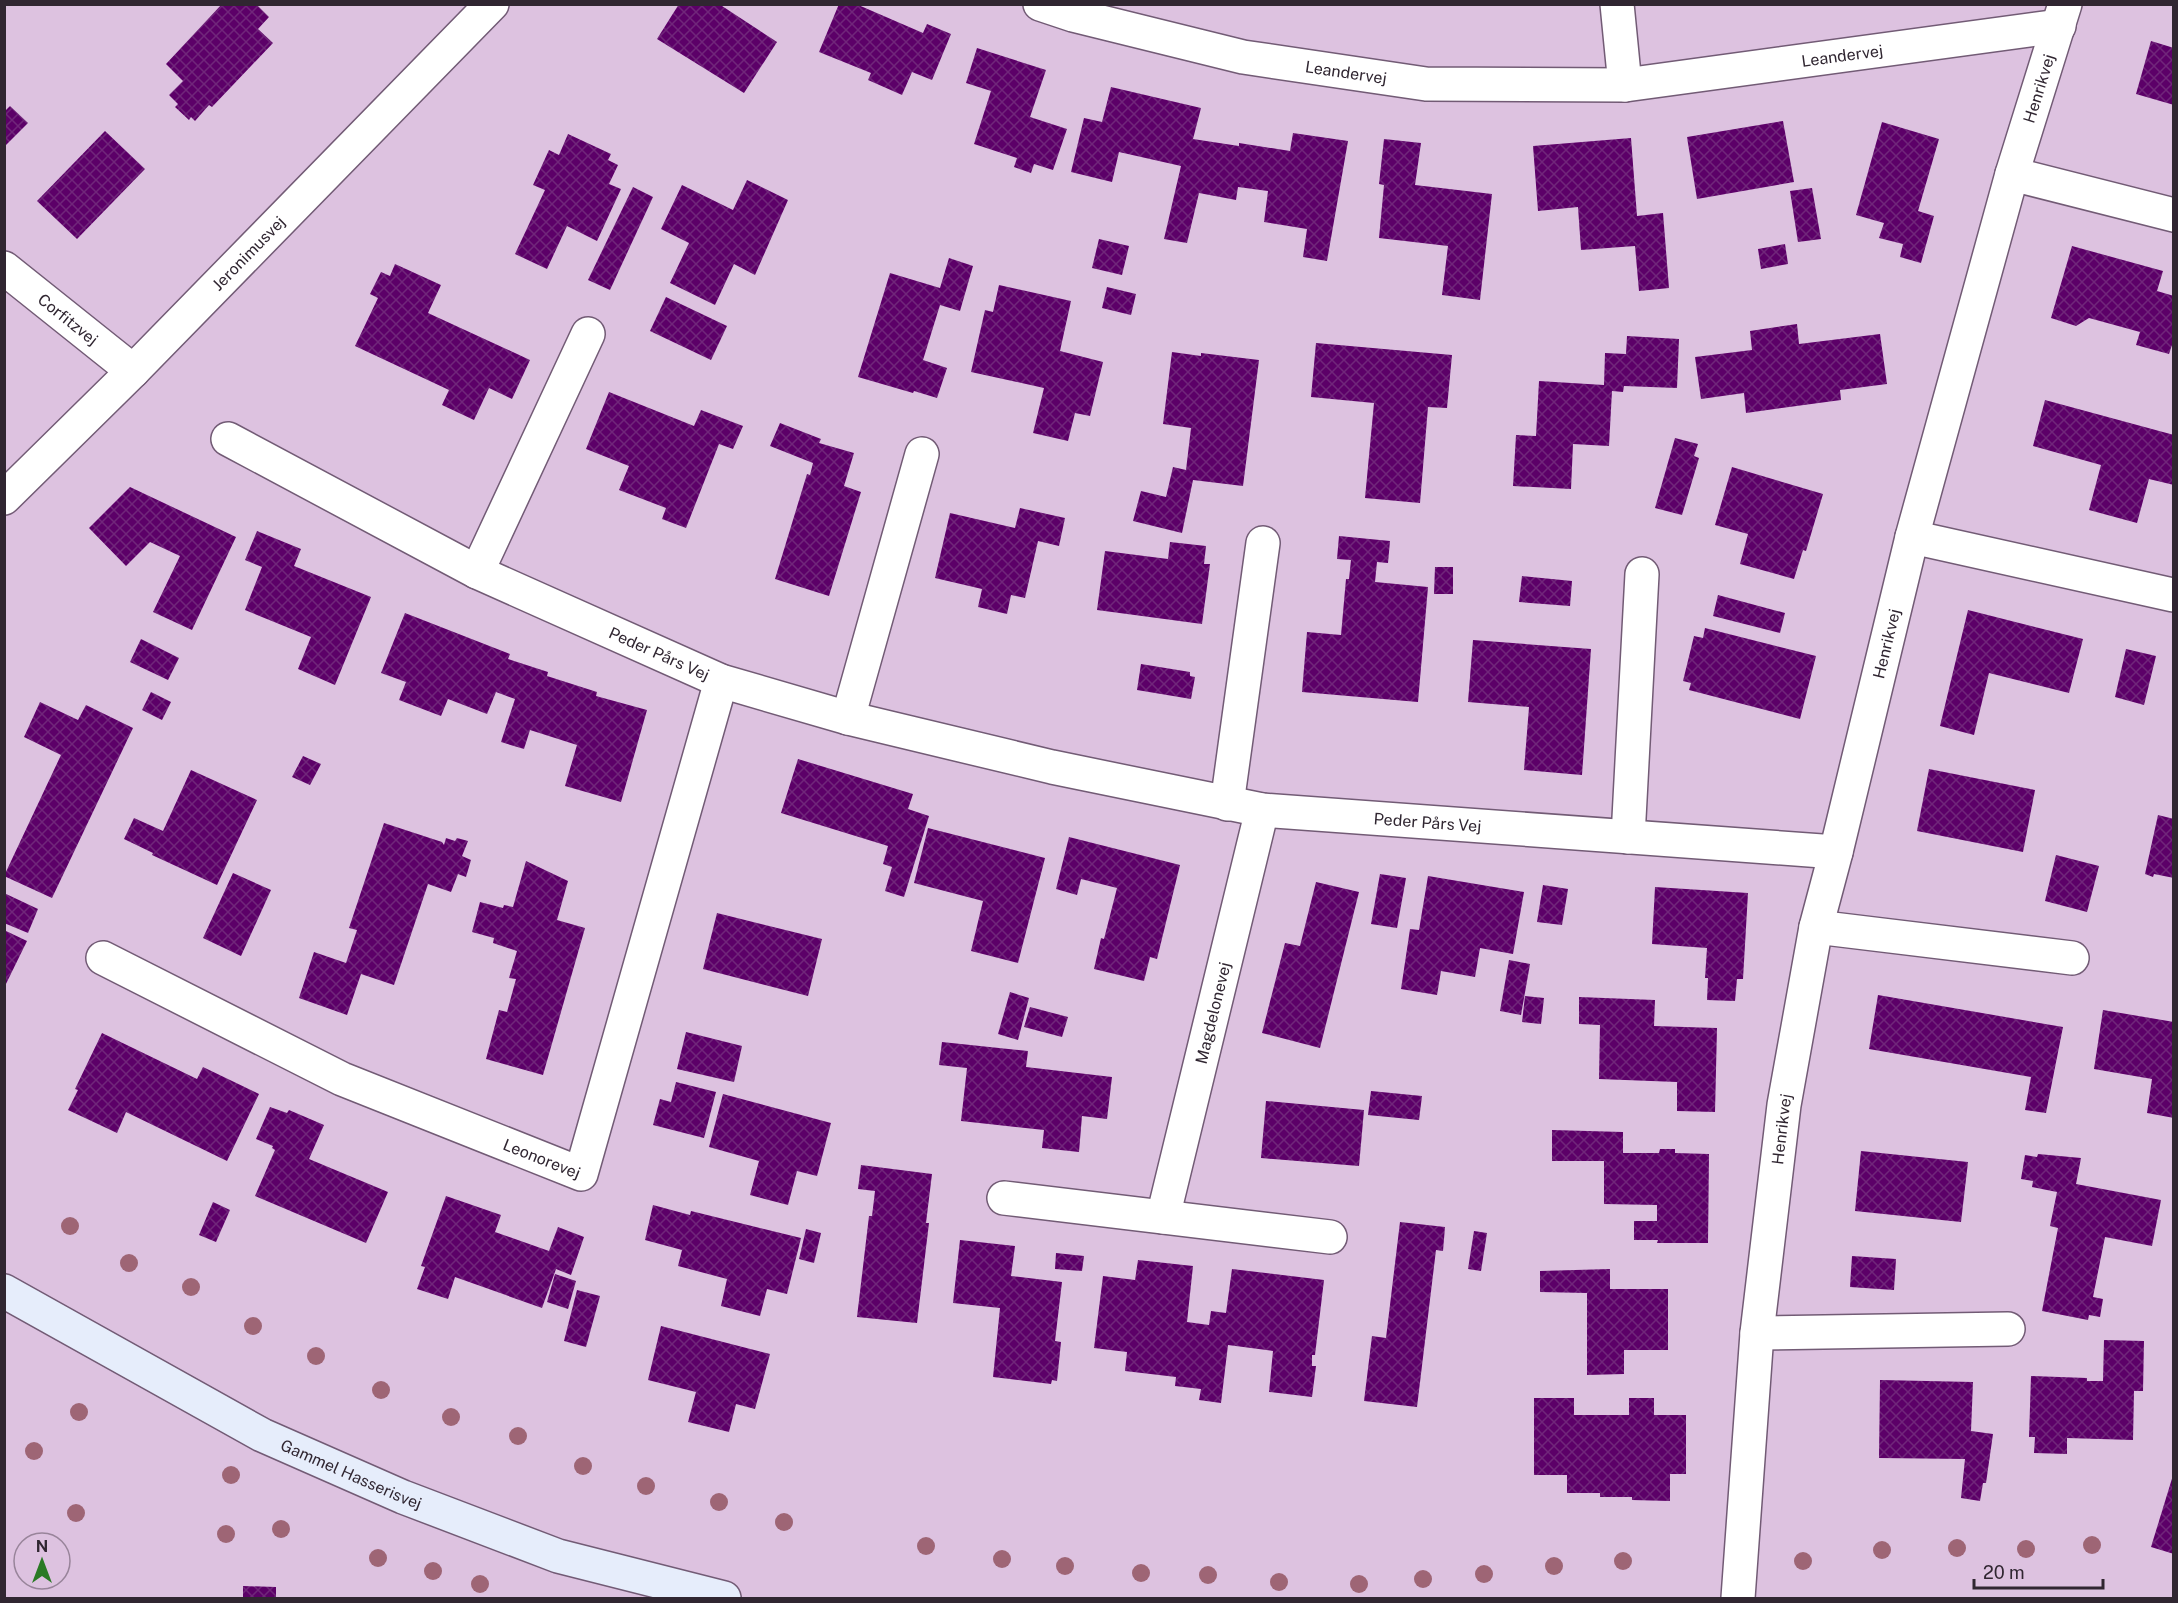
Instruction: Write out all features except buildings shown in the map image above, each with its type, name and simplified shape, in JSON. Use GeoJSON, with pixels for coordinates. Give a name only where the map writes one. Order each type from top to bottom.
{"type":"FeatureCollection","features":[{"type":"Feature","properties":{"kind":"street","name":"Jeronimusvej"},"geometry":{"type":"LineString","coordinates":[[4,498],[133,371],[492,4]]}},
{"type":"Feature","properties":{"kind":"street","name":"Leandervej"},"geometry":{"type":"LineString","coordinates":[[1040,4],[1074,10],[1243,57],[1426,84],[1624,85],[2062,15]]}},
{"type":"Feature","properties":{"kind":"street"},"geometry":{"type":"LineString","coordinates":[[1617,4],[1624,85]]}},
{"type":"Feature","properties":{"kind":"street","name":"Henrikvej"},"geometry":{"type":"LineString","coordinates":[[1738,1599],[1757,1333],[1784,1105],[1816,927],[1912,537],[2012,174],[2062,15]]}},
{"type":"Feature","properties":{"kind":"street"},"geometry":{"type":"LineString","coordinates":[[2012,174],[2174,215]]}},
{"type":"Feature","properties":{"kind":"street","name":"Corfitzvej"},"geometry":{"type":"LineString","coordinates":[[4,268],[133,371]]}},
{"type":"Feature","properties":{"kind":"street"},"geometry":{"type":"LineString","coordinates":[[477,572],[588,334]]}},
{"type":"Feature","properties":{"kind":"street","name":"Peder Pårs Vej"},"geometry":{"type":"LineString","coordinates":[[228,438],[477,572],[721,681],[848,718],[1052,766],[1262,810],[1836,852]]}},
{"type":"Feature","properties":{"kind":"street"},"geometry":{"type":"LineString","coordinates":[[848,718],[922,454]]}},
{"type":"Feature","properties":{"kind":"street"},"geometry":{"type":"LineString","coordinates":[[1912,537],[2173,595]]}},
{"type":"Feature","properties":{"kind":"street"},"geometry":{"type":"LineString","coordinates":[[1227,804],[1263,543]]}},
{"type":"Feature","properties":{"kind":"street"},"geometry":{"type":"LineString","coordinates":[[1628,837],[1642,574]]}},
{"type":"Feature","properties":{"kind":"street","name":"Leonorevej"},"geometry":{"type":"LineString","coordinates":[[103,958],[342,1079],[581,1174],[721,681]]}},
{"type":"Feature","properties":{"kind":"street","name":"Magdelonevej"},"geometry":{"type":"LineString","coordinates":[[1163,1218],[1262,810]]}},
{"type":"Feature","properties":{"kind":"street"},"geometry":{"type":"LineString","coordinates":[[1816,927],[2072,958]]}},
{"type":"Feature","properties":{"kind":"street"},"geometry":{"type":"LineString","coordinates":[[1004,1198],[1330,1237]]}},
{"type":"Feature","properties":{"kind":"street","name":"Gammel Hasserisvej"},"geometry":{"type":"LineString","coordinates":[[4,1291],[262,1435],[403,1497],[558,1556],[724,1599]]}},
{"type":"Feature","properties":{"kind":"street"},"geometry":{"type":"LineString","coordinates":[[1757,1333],[2008,1329]]}}]}
